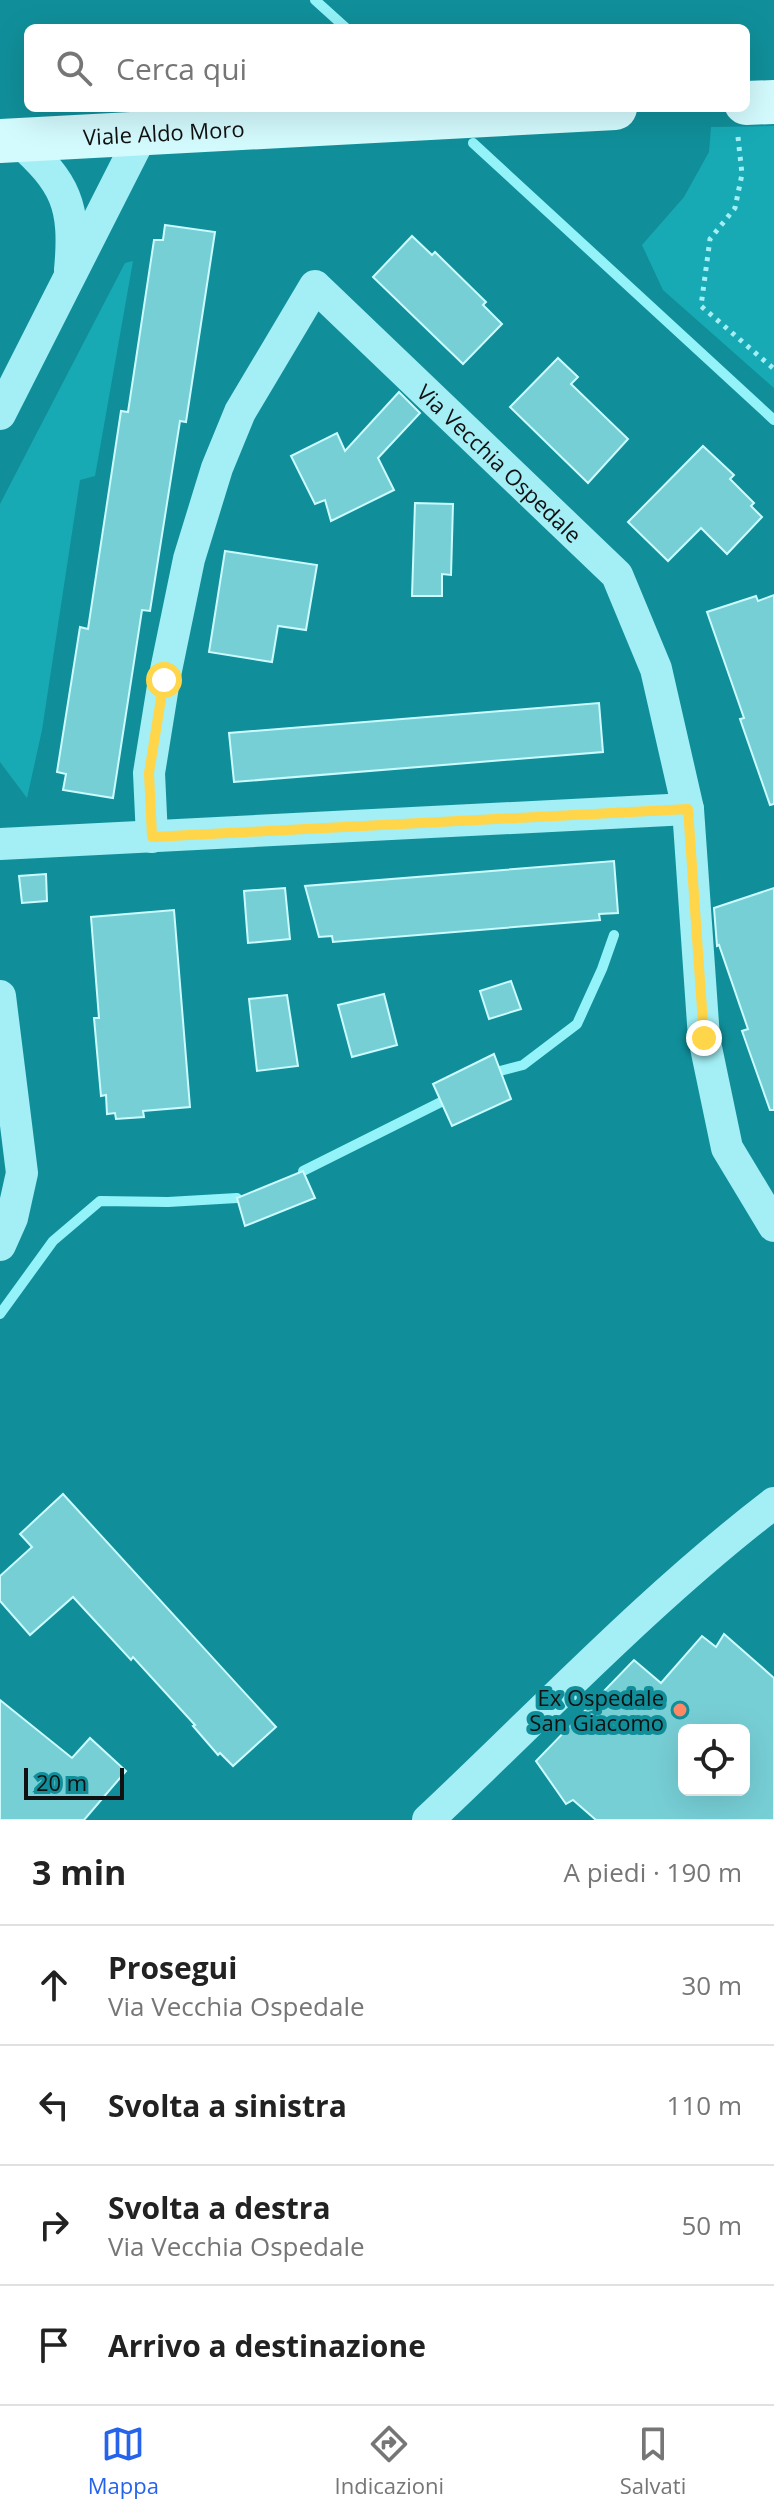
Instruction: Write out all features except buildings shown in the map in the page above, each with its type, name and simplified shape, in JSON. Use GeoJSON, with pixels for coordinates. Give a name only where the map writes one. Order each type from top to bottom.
{"type":"FeatureCollection","features":[{"type":"Feature","properties":{"kind":"main road"},"geometry":{"type":"LineString","coordinates":[[742,119],[774,102]]}},
{"type":"Feature","properties":{"kind":"main road","name":"Viale Aldo Moro"},"geometry":{"type":"LineString","coordinates":[[9,140],[542,112]]}},
{"type":"Feature","properties":{"kind":"street"},"geometry":{"type":"LineString","coordinates":[[0,414],[142,134]]}},
{"type":"Feature","properties":{"kind":"street"},"geometry":{"type":"LineString","coordinates":[[9,140],[42,161],[66,197],[72,238],[69,278]]}},
{"type":"Feature","properties":{"kind":"street","name":"Via Vecchia Ospedale"},"geometry":{"type":"LineString","coordinates":[[152,837],[149,773],[189,559],[217,468],[240,412],[315,286],[617,575],[656,669],[688,809],[704,1038],[727,1148],[774,1226]]}},
{"type":"Feature","properties":{"kind":"street"},"geometry":{"type":"LineString","coordinates":[[0,844],[688,809]]}},
{"type":"Feature","properties":{"kind":"street"},"geometry":{"type":"LineString","coordinates":[[0,996],[22,1173],[12,1218],[0,1245]]}},
{"type":"Feature","properties":{"kind":"street"},"geometry":{"type":"LineString","coordinates":[[428,1820],[661,1597],[774,1503]]}},
{"type":"Feature","properties":{"kind":"path"},"geometry":{"type":"LineString","coordinates":[[742,119],[742,174],[735,208],[710,239],[701,306],[774,369]]}},
{"type":"Feature","properties":{"kind":"shaded area"},"geometry":{"type":"Polygon","coordinates":[[[774,126],[774,388],[663,290],[642,245],[684,197],[709,152],[711,127],[774,126]]]}},
{"type":"Feature","properties":{"kind":"shaded area"},"geometry":{"type":"Polygon","coordinates":[[[133,261],[95,476],[80,480],[42,730],[27,798],[0,762],[0,504],[125,263],[133,261]]]}},
{"type":"Feature","properties":{"kind":"waterway"},"geometry":{"type":"LineString","coordinates":[[315,0],[342,24]]}},
{"type":"Feature","properties":{"kind":"waterway"},"geometry":{"type":"LineString","coordinates":[[473,143],[774,420]]}},
{"type":"Feature","properties":{"kind":"waterway"},"geometry":{"type":"LineString","coordinates":[[500,1071],[523,1065],[577,1024],[614,935]]}},
{"type":"Feature","properties":{"kind":"waterway"},"geometry":{"type":"LineString","coordinates":[[303,1171],[441,1102]]}},
{"type":"Feature","properties":{"kind":"waterway"},"geometry":{"type":"LineString","coordinates":[[0,1314],[53,1241],[100,1201],[168,1202],[237,1198]]}},
{"type":"Feature","properties":{"kind":"place","name":"Ex Ospedale San Giacomo"},"geometry":{"type":"Point","coordinates":[680,1710]}},
{"type":"Feature","properties":{"kind":"route"},"geometry":{"type":"LineString","coordinates":[[164,680],[149,773],[152,837],[688,809],[704,1038]]}}]}
